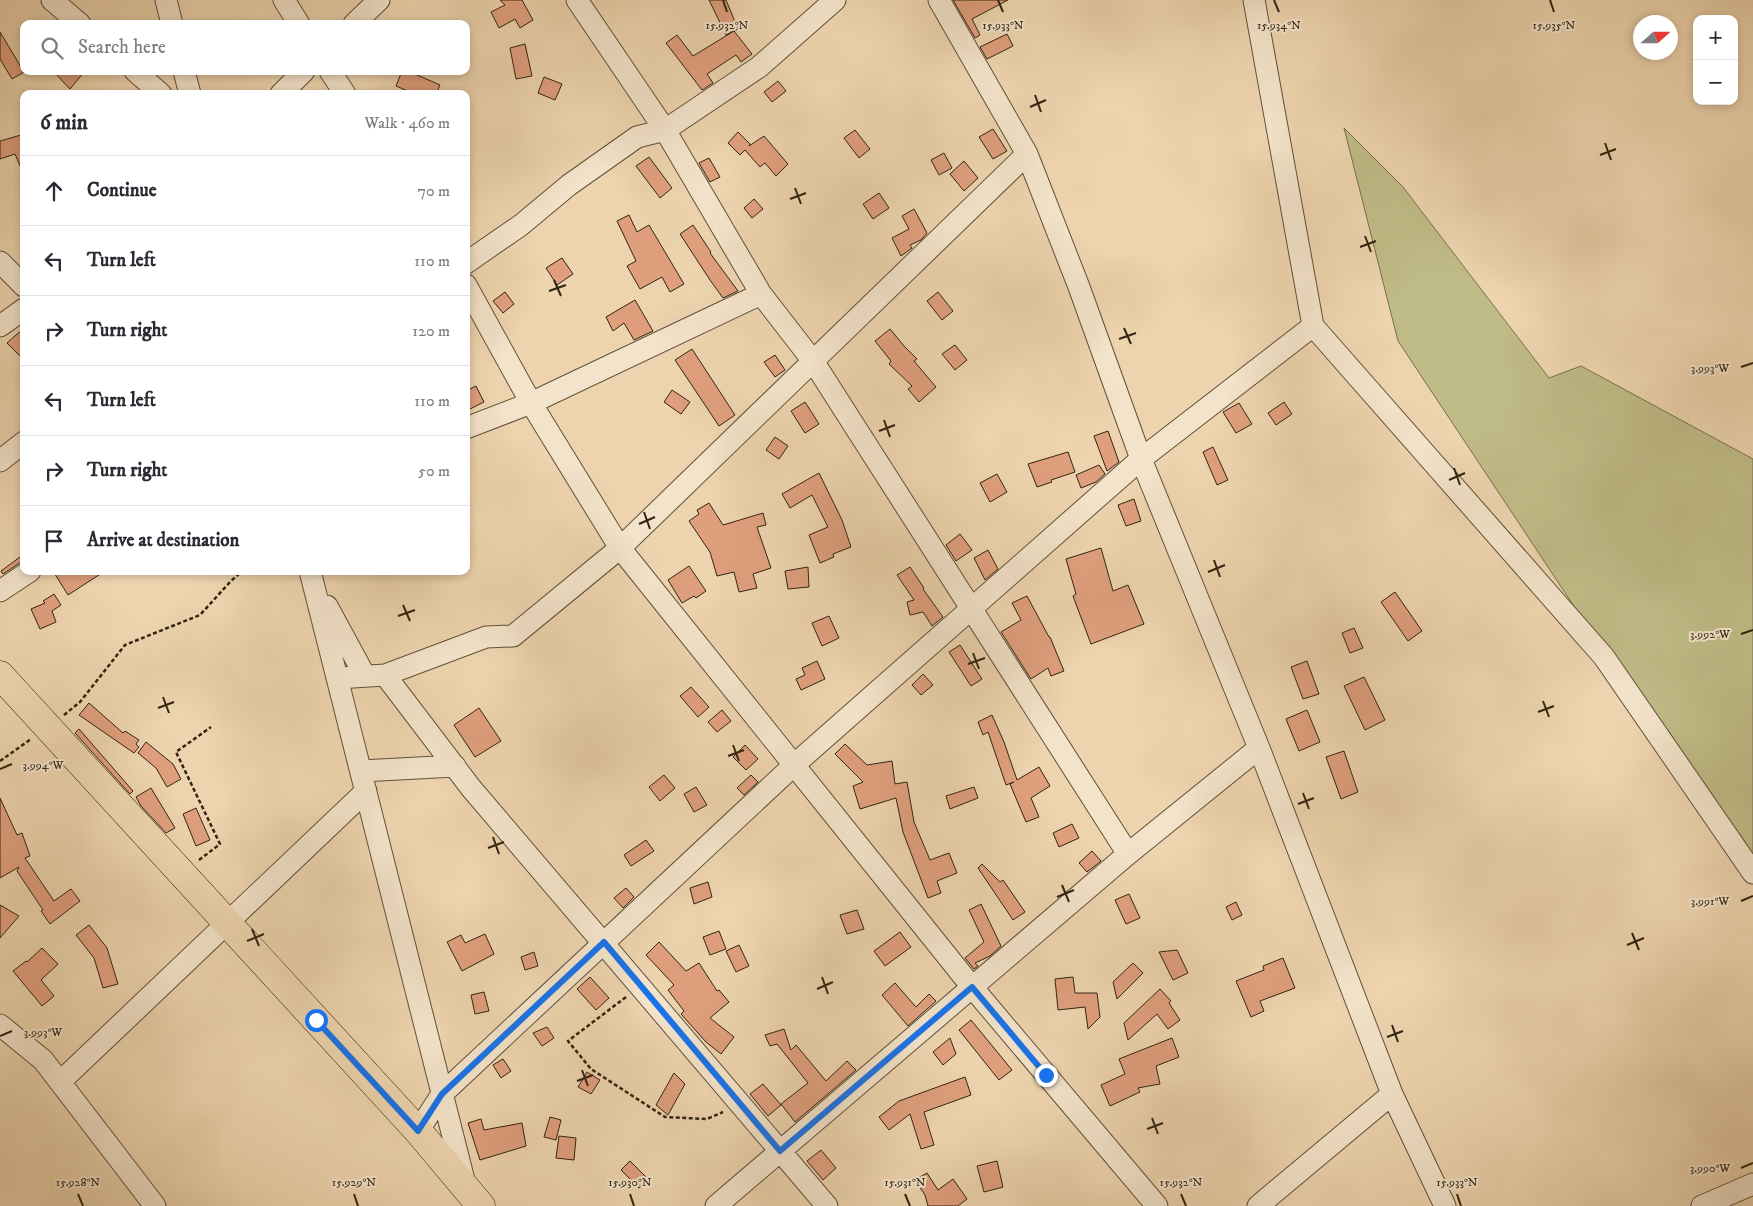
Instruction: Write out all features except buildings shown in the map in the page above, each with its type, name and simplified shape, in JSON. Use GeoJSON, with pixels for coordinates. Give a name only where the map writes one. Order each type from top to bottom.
{"type":"FeatureCollection","features":[{"type":"Feature","properties":{"kind":"main road"},"geometry":{"type":"LineString","coordinates":[[0,675],[418,1131],[474,1197]]}},
{"type":"Feature","properties":{"kind":"street"},"geometry":{"type":"LineString","coordinates":[[52,0],[75,20]]}},
{"type":"Feature","properties":{"kind":"street"},"geometry":{"type":"LineString","coordinates":[[166,0],[171,20]]}},
{"type":"Feature","properties":{"kind":"street"},"geometry":{"type":"LineString","coordinates":[[284,0],[296,20]]}},
{"type":"Feature","properties":{"kind":"street"},"geometry":{"type":"LineString","coordinates":[[358,20],[379,0]]}},
{"type":"Feature","properties":{"kind":"street"},"geometry":{"type":"LineString","coordinates":[[577,0],[665,130],[762,294],[813,361],[1128,854]]}},
{"type":"Feature","properties":{"kind":"street"},"geometry":{"type":"LineString","coordinates":[[470,260],[521,225],[569,185],[636,137],[665,130],[759,67],[835,0]]}},
{"type":"Feature","properties":{"kind":"street"},"geometry":{"type":"LineString","coordinates":[[939,0],[1027,154],[1079,287],[1141,460],[1259,748],[1392,1094],[1444,1206]]}},
{"type":"Feature","properties":{"kind":"street"},"geometry":{"type":"LineString","coordinates":[[1254,0],[1313,326],[1604,658],[1753,873]]}},
{"type":"Feature","properties":{"kind":"street"},"geometry":{"type":"LineString","coordinates":[[140,75],[156,90]]}},
{"type":"Feature","properties":{"kind":"street"},"geometry":{"type":"LineString","coordinates":[[185,75],[189,90]]}},
{"type":"Feature","properties":{"kind":"street"},"geometry":{"type":"LineString","coordinates":[[285,90],[300,75]]}},
{"type":"Feature","properties":{"kind":"street"},"geometry":{"type":"LineString","coordinates":[[333,75],[342,90]]}},
{"type":"Feature","properties":{"kind":"street"},"geometry":{"type":"LineString","coordinates":[[337,678],[375,676],[486,637],[513,636],[620,548],[1027,154]]}},
{"type":"Feature","properties":{"kind":"street"},"geometry":{"type":"LineString","coordinates":[[0,262],[20,282]]}},
{"type":"Feature","properties":{"kind":"street"},"geometry":{"type":"LineString","coordinates":[[470,292],[531,403],[620,548],[972,987],[1157,1206]]}},
{"type":"Feature","properties":{"kind":"street"},"geometry":{"type":"LineString","coordinates":[[470,426],[531,403],[762,294]]}},
{"type":"Feature","properties":{"kind":"street"},"geometry":{"type":"LineString","coordinates":[[0,326],[20,312]]}},
{"type":"Feature","properties":{"kind":"street"},"geometry":{"type":"LineString","coordinates":[[418,1131],[442,1094],[794,765],[1141,460],[1313,326]]}},
{"type":"Feature","properties":{"kind":"street"},"geometry":{"type":"LineString","coordinates":[[0,461],[20,445]]}},
{"type":"Feature","properties":{"kind":"street"},"geometry":{"type":"LineString","coordinates":[[0,591],[24,575]]}},
{"type":"Feature","properties":{"kind":"street"},"geometry":{"type":"LineString","coordinates":[[309,575],[442,1094],[474,1197]]}},
{"type":"Feature","properties":{"kind":"street"},"geometry":{"type":"LineString","coordinates":[[310,575],[375,676],[455,766],[471,788],[827,1206]]}},
{"type":"Feature","properties":{"kind":"street"},"geometry":{"type":"LineString","coordinates":[[716,1206],[1128,854],[1259,748]]}},
{"type":"Feature","properties":{"kind":"street"},"geometry":{"type":"LineString","coordinates":[[60,1082],[227,922],[363,781],[455,766]]}},
{"type":"Feature","properties":{"kind":"street"},"geometry":{"type":"LineString","coordinates":[[0,1025],[43,1060],[155,1206]]}},
{"type":"Feature","properties":{"kind":"street"},"geometry":{"type":"LineString","coordinates":[[1258,1206],[1392,1094]]}},
{"type":"Feature","properties":{"kind":"street"},"geometry":{"type":"LineString","coordinates":[[1702,1206],[1753,1184]]}},
{"type":"Feature","properties":{"kind":"path"},"geometry":{"type":"LineString","coordinates":[[0,761],[80,702],[125,645],[200,615],[238,575]]}},
{"type":"Feature","properties":{"kind":"path"},"geometry":{"type":"LineString","coordinates":[[181,873],[220,844],[176,752],[211,727]]}},
{"type":"Feature","properties":{"kind":"path"},"geometry":{"type":"LineString","coordinates":[[641,986],[568,1041],[591,1069],[665,1117],[707,1119],[740,1104]]}},
{"type":"Feature","properties":{"kind":"shaded area"},"geometry":{"type":"Polygon","coordinates":[[[1344,128],[1403,187],[1549,378],[1581,366],[1753,459],[1753,876],[1398,341],[1344,128]]]}},
{"type":"Feature","properties":{"kind":"route"},"geometry":{"type":"LineString","coordinates":[[316,1020],[418,1131],[442,1094],[604,942],[780,1151],[972,987],[1046,1075]]}}]}
